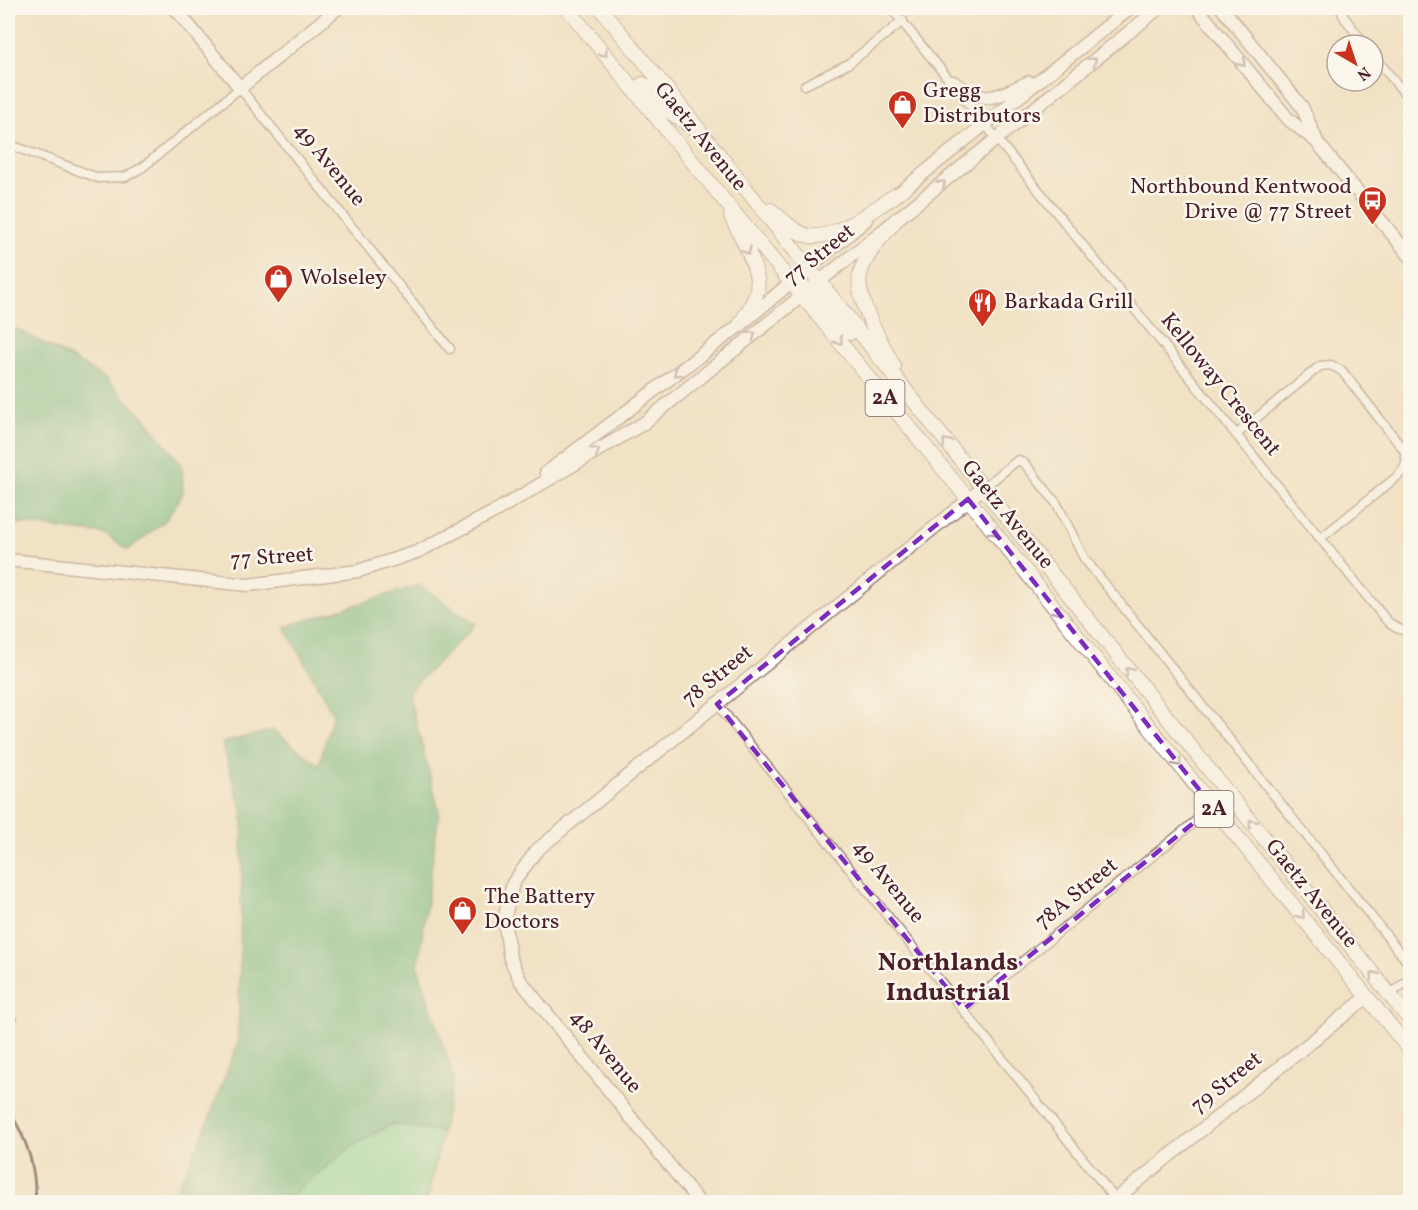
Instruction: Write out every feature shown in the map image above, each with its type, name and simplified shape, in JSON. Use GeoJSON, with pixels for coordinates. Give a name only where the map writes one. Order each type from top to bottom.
{"type":"FeatureCollection","features":[{"type":"Feature","properties":{"kind":"main road","name":"49 Avenue"},"geometry":{"type":"LineString","coordinates":[[175,8],[240,88]]}},
{"type":"Feature","properties":{"kind":"main road"},"geometry":{"type":"LineString","coordinates":[[240,88],[338,8]]}},
{"type":"Feature","properties":{"kind":"main road","name":"Gaetz Avenue"},"geometry":{"type":"LineString","coordinates":[[567,8],[791,282],[805,294],[1213,807],[1410,1050]]}},
{"type":"Feature","properties":{"kind":"main road","name":"Gaetz Avenue"},"geometry":{"type":"LineString","coordinates":[[600,8],[821,281],[982,488],[1410,1020]]}},
{"type":"Feature","properties":{"kind":"main road","name":"77 Street"},"geometry":{"type":"LineString","coordinates":[[492,513],[740,325],[897,195],[1130,8]]}},
{"type":"Feature","properties":{"kind":"main road","name":"77 Street"},"geometry":{"type":"LineString","coordinates":[[8,560],[248,585],[358,571],[417,552],[492,513],[644,423],[1159,8]]}},
{"type":"Feature","properties":{"kind":"main road"},"geometry":{"type":"LineString","coordinates":[[1197,8],[1288,120],[1316,141],[1410,256]]}},
{"type":"Feature","properties":{"kind":"main road"},"geometry":{"type":"LineString","coordinates":[[1222,8],[1302,107],[1316,141]]}},
{"type":"Feature","properties":{"kind":"main road"},"geometry":{"type":"LineString","coordinates":[[953,82],[972,95],[983,99],[1044,76]]}},
{"type":"Feature","properties":{"kind":"main road"},"geometry":{"type":"LineString","coordinates":[[634,89],[642,84],[648,86],[669,111],[705,137]]}},
{"type":"Feature","properties":{"kind":"main road"},"geometry":{"type":"LineString","coordinates":[[745,188],[790,226],[809,236],[830,233],[897,195]]}},
{"type":"Feature","properties":{"kind":"main road"},"geometry":{"type":"LineString","coordinates":[[723,198],[758,280],[757,294],[740,325]]}},
{"type":"Feature","properties":{"kind":"main road"},"geometry":{"type":"LineString","coordinates":[[896,220],[865,262],[859,281],[861,296],[905,391]]}},
{"type":"Feature","properties":{"kind":"main road"},"geometry":{"type":"LineString","coordinates":[[805,294],[829,310],[905,391]]}},
{"type":"Feature","properties":{"kind":"main road","name":"78 Street"},"geometry":{"type":"LineString","coordinates":[[505,916],[513,883],[537,850],[982,488]]}},
{"type":"Feature","properties":{"kind":"main road","name":"48 Avenue"},"geometry":{"type":"LineString","coordinates":[[505,916],[510,958],[520,980],[699,1203]]}},
{"type":"Feature","properties":{"kind":"main road","name":"79 Street"},"geometry":{"type":"LineString","coordinates":[[1114,1201],[1367,997]]}},
{"type":"Feature","properties":{"kind":"street","name":"Kelloway Crescent"},"geometry":{"type":"LineString","coordinates":[[891,8],[1387,621],[1394,627],[1410,630]]}},
{"type":"Feature","properties":{"kind":"street"},"geometry":{"type":"LineString","coordinates":[[1340,8],[1356,33]]}},
{"type":"Feature","properties":{"kind":"street"},"geometry":{"type":"LineString","coordinates":[[805,85],[848,64],[903,21]]}},
{"type":"Feature","properties":{"kind":"street"},"geometry":{"type":"LineString","coordinates":[[1385,70],[1410,100]]}},
{"type":"Feature","properties":{"kind":"street"},"geometry":{"type":"LineString","coordinates":[[8,144],[98,178],[125,177],[143,166],[240,88]]}},
{"type":"Feature","properties":{"kind":"street","name":"49 Avenue"},"geometry":{"type":"LineString","coordinates":[[240,88],[450,349]]}},
{"type":"Feature","properties":{"kind":"street"},"geometry":{"type":"LineString","coordinates":[[1237,434],[1320,366],[1331,365],[1342,371],[1404,450],[1407,463],[1404,470],[1321,538]]}},
{"type":"Feature","properties":{"kind":"street","name":"Gaetz Avenue"},"geometry":{"type":"LineString","coordinates":[[982,488],[1018,460],[1025,464],[1058,504],[1084,558],[1410,965]]}},
{"type":"Feature","properties":{"kind":"street","name":"49 Avenue"},"geometry":{"type":"LineString","coordinates":[[717,704],[964,1009],[1114,1201]]}},
{"type":"Feature","properties":{"kind":"street","name":"78A Street"},"geometry":{"type":"LineString","coordinates":[[964,1009],[1213,807]]}},
{"type":"Feature","properties":{"kind":"street"},"geometry":{"type":"LineString","coordinates":[[1390,995],[1410,978]]}},
{"type":"Feature","properties":{"kind":"highlighted area"},"geometry":{"type":"Polygon","coordinates":[[[968,499],[1213,807],[964,1009],[717,704],[968,499]]]}},
{"type":"Feature","properties":{"kind":"green space"},"geometry":{"type":"Polygon","coordinates":[[[8,325],[104,378],[144,417],[182,465],[183,493],[166,520],[128,550],[104,534],[8,522],[8,325]]]}},
{"type":"Feature","properties":{"kind":"green space"},"geometry":{"type":"Polygon","coordinates":[[[419,585],[476,624],[408,692],[439,811],[418,967],[454,1079],[442,1132],[391,1124],[351,1147],[282,1202],[170,1202],[200,1142],[238,1043],[243,814],[222,743],[273,730],[319,765],[333,714],[285,627],[419,585]]]}},
{"type":"Feature","properties":{"kind":"green space"},"geometry":{"type":"Polygon","coordinates":[[[391,1124],[442,1132],[427,1202],[282,1202],[351,1147],[391,1124]]]}},
{"type":"Feature","properties":{"kind":"railway"},"geometry":{"type":"LineString","coordinates":[[8,1109],[21,1132],[29,1154],[36,1202]]}},
{"type":"Feature","properties":{"kind":"place","name":"Gregg Distributors"},"geometry":{"type":"Point","coordinates":[902,130]}},
{"type":"Feature","properties":{"kind":"place","name":"Northbound Kentwood Drive @ 77 Street"},"geometry":{"type":"Point","coordinates":[1373,226]}},
{"type":"Feature","properties":{"kind":"place","name":"Wolseley"},"geometry":{"type":"Point","coordinates":[279,304]}},
{"type":"Feature","properties":{"kind":"place","name":"Barkada Grill"},"geometry":{"type":"Point","coordinates":[983,328]}},
{"type":"Feature","properties":{"kind":"place","name":"The Battery Doctors"},"geometry":{"type":"Point","coordinates":[463,936]}},
{"type":"Feature","properties":{"kind":"district","name":"Northlands Industrial"},"geometry":{"type":"Point","coordinates":[948,978]}}]}
